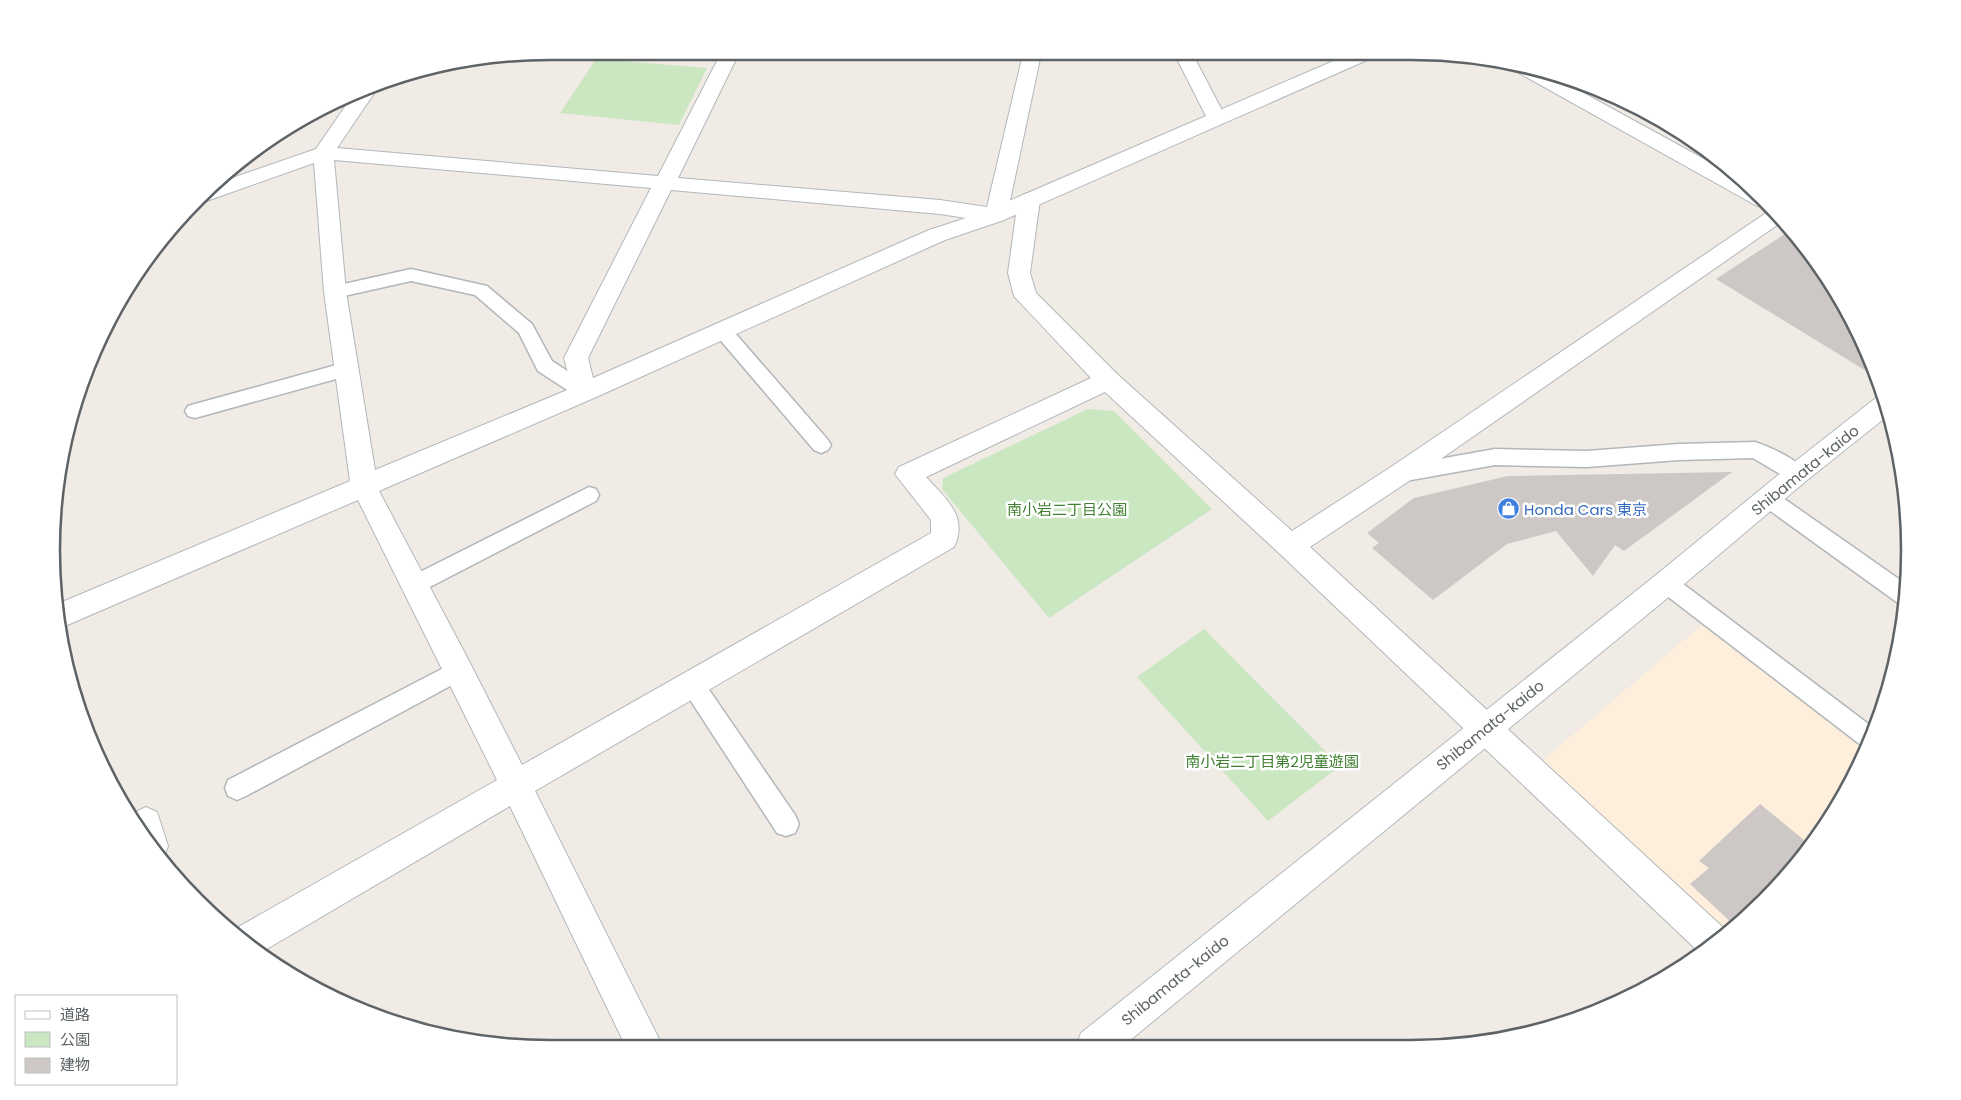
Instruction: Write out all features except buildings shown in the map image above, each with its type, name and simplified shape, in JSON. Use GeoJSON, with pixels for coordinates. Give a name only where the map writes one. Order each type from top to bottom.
{"type":"FeatureCollection","features":[{"type":"Feature","properties":{"kind":"street"},"geometry":{"type":"LineString","coordinates":[[585,392],[576,358],[726,60]]}},
{"type":"Feature","properties":{"kind":"street"},"geometry":{"type":"LineString","coordinates":[[996,215],[1031,60]]}},
{"type":"Feature","properties":{"kind":"street"},"geometry":{"type":"LineString","coordinates":[[1187,60],[1216,118]]}},
{"type":"Feature","properties":{"kind":"street"},"geometry":{"type":"LineString","coordinates":[[64,614],[585,392],[937,235],[996,215],[1351,60]]}},
{"type":"Feature","properties":{"kind":"street"},"geometry":{"type":"LineString","coordinates":[[1543,79],[1740,187]]}},
{"type":"Feature","properties":{"kind":"street"},"geometry":{"type":"LineString","coordinates":[[361,97],[323,153],[335,292],[364,486],[459,670],[642,1040]]}},
{"type":"Feature","properties":{"kind":"street"},"geometry":{"type":"LineString","coordinates":[[1642,133],[1655,126]]}},
{"type":"Feature","properties":{"kind":"street"},"geometry":{"type":"LineString","coordinates":[[220,189],[323,153],[940,207],[996,215]]}},
{"type":"Feature","properties":{"kind":"street"},"geometry":{"type":"LineString","coordinates":[[1029,200],[1019,273],[1025,296],[1108,380],[1290,546],[1709,939]]}},
{"type":"Feature","properties":{"kind":"street"},"geometry":{"type":"LineString","coordinates":[[1290,546],[1400,474],[1771,219]]}},
{"type":"Feature","properties":{"kind":"street"},"geometry":{"type":"LineString","coordinates":[[251,938],[944,539],[945,517],[908,474],[1108,380]]}},
{"type":"Feature","properties":{"kind":"street","name":"Shibamata-kaido"},"geometry":{"type":"LineString","coordinates":[[1101,1040],[1666,584],[1797,474],[1880,409]]}},
{"type":"Feature","properties":{"kind":"lane"},"geometry":{"type":"LineString","coordinates":[[335,292],[411,275],[481,290],[526,329],[545,366],[585,392]]}},
{"type":"Feature","properties":{"kind":"lane"},"geometry":{"type":"LineString","coordinates":[[722,330],[821,445]]}},
{"type":"Feature","properties":{"kind":"lane"},"geometry":{"type":"LineString","coordinates":[[195,411],[346,369]]}},
{"type":"Feature","properties":{"kind":"lane"},"geometry":{"type":"LineString","coordinates":[[1400,474],[1495,457],[1587,459],[1679,452],[1755,450],[1767,455],[1797,474]]}},
{"type":"Feature","properties":{"kind":"lane"},"geometry":{"type":"LineString","coordinates":[[414,585],[589,495]]}},
{"type":"Feature","properties":{"kind":"lane"},"geometry":{"type":"LineString","coordinates":[[1769,499],[1899,591]]}},
{"type":"Feature","properties":{"kind":"lane"},"geometry":{"type":"LineString","coordinates":[[1666,584],[1865,736]]}},
{"type":"Feature","properties":{"kind":"lane"},"geometry":{"type":"LineString","coordinates":[[237,788],[459,670]]}},
{"type":"Feature","properties":{"kind":"lane"},"geometry":{"type":"LineString","coordinates":[[692,685],[786,824]]}},
{"type":"Feature","properties":{"kind":"shaded area"},"geometry":{"type":"Polygon","coordinates":[[[1705,622],[1861,744],[1835,795],[1800,848],[1757,896],[1723,927],[1540,763],[1705,622]]]}},
{"type":"Feature","properties":{"kind":"green space"},"geometry":{"type":"Polygon","coordinates":[[[595,60],[707,68],[679,125],[560,113],[595,60]]]}},
{"type":"Feature","properties":{"kind":"green space","name":"南小岩二丁目公園"},"geometry":{"type":"Polygon","coordinates":[[[1088,409],[1114,411],[1212,509],[1049,618],[942,489],[943,478],[1088,409]]]}},
{"type":"Feature","properties":{"kind":"green space","name":"南小岩二丁目第2児童遊園"},"geometry":{"type":"Polygon","coordinates":[[[1204,629],[1340,766],[1268,821],[1137,677],[1204,629]]]}},
{"type":"Feature","properties":{"kind":"place","name":"Honda Cars 東京"},"geometry":{"type":"Point","coordinates":[1508,509]}}]}
